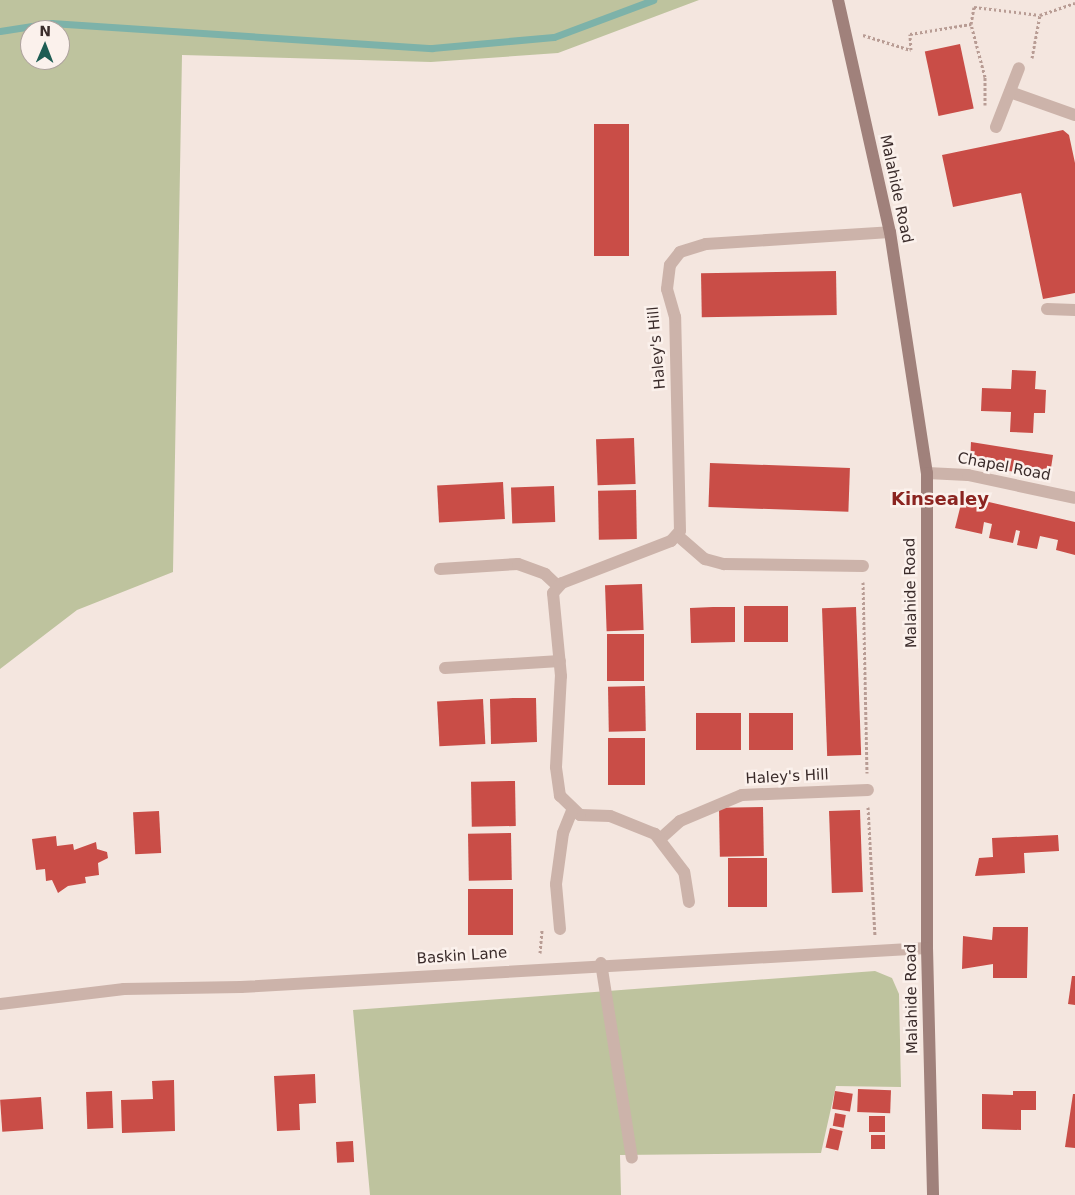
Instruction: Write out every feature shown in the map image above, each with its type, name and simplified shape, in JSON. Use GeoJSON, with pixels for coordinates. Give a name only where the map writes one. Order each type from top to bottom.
{"type":"FeatureCollection","features":[{"type":"Feature","properties":{"kind":"main road","name":"Malahide Road"},"geometry":{"type":"LineString","coordinates":[[838,0],[890,232],[926,473],[927,948],[933,1195]]}},
{"type":"Feature","properties":{"kind":"street"},"geometry":{"type":"LineString","coordinates":[[996,127],[1018,68]]}},
{"type":"Feature","properties":{"kind":"street"},"geometry":{"type":"LineString","coordinates":[[1010,92],[1075,115]]}},
{"type":"Feature","properties":{"kind":"street","name":"Haley's Hill"},"geometry":{"type":"LineString","coordinates":[[677,535],[681,475],[675,317],[668,288],[670,265],[680,252],[706,244],[890,232]]}},
{"type":"Feature","properties":{"kind":"street"},"geometry":{"type":"LineString","coordinates":[[1048,309],[1075,310]]}},
{"type":"Feature","properties":{"kind":"street","name":"Chapel Road"},"geometry":{"type":"LineString","coordinates":[[926,473],[968,475],[1075,498]]}},
{"type":"Feature","properties":{"kind":"street"},"geometry":{"type":"LineString","coordinates":[[689,902],[684,872],[660,839],[633,822],[572,810],[560,796],[556,767],[560,661],[553,593],[558,586],[677,535],[705,559],[724,564],[863,566]]}},
{"type":"Feature","properties":{"kind":"street"},"geometry":{"type":"LineString","coordinates":[[440,569],[518,564],[545,574],[558,586]]}},
{"type":"Feature","properties":{"kind":"street"},"geometry":{"type":"LineString","coordinates":[[445,668],[560,661]]}},
{"type":"Feature","properties":{"kind":"street","name":"Haley's Hill"},"geometry":{"type":"LineString","coordinates":[[660,839],[680,821],[742,795],[868,790]]}},
{"type":"Feature","properties":{"kind":"street"},"geometry":{"type":"LineString","coordinates":[[560,929],[556,884],[563,833],[572,810]]}},
{"type":"Feature","properties":{"kind":"street","name":"Baskin Lane"},"geometry":{"type":"LineString","coordinates":[[0,1004],[124,989],[241,987],[602,963],[927,948]]}},
{"type":"Feature","properties":{"kind":"street"},"geometry":{"type":"LineString","coordinates":[[602,963],[632,1158]]}},
{"type":"Feature","properties":{"kind":"path"},"geometry":{"type":"LineString","coordinates":[[996,127],[984,122],[986,76],[971,24],[974,7],[1040,15],[1075,3]]}},
{"type":"Feature","properties":{"kind":"path"},"geometry":{"type":"LineString","coordinates":[[1018,68],[1033,58],[1040,15]]}},
{"type":"Feature","properties":{"kind":"path"},"geometry":{"type":"LineString","coordinates":[[845,29],[911,50],[910,34],[971,24]]}},
{"type":"Feature","properties":{"kind":"path"},"geometry":{"type":"LineString","coordinates":[[863,566],[868,790],[875,950]]}},
{"type":"Feature","properties":{"kind":"green space"},"geometry":{"type":"Polygon","coordinates":[[[0,0],[699,0],[558,53],[431,62],[182,55],[173,572],[77,610],[0,669],[0,0]]]}},
{"type":"Feature","properties":{"kind":"green space"},"geometry":{"type":"Polygon","coordinates":[[[875,971],[892,978],[899,994],[901,1087],[836,1086],[821,1153],[620,1155],[621,1195],[370,1195],[353,1010],[875,971]]]}},
{"type":"Feature","properties":{"kind":"building"},"geometry":{"type":"Polygon","coordinates":[[[960,44],[974,109],[939,116],[925,51],[960,44]]]}},
{"type":"Feature","properties":{"kind":"building"},"geometry":{"type":"Polygon","coordinates":[[[594,124],[629,124],[629,256],[594,256],[594,124]]]}},
{"type":"Feature","properties":{"kind":"building"},"geometry":{"type":"Polygon","coordinates":[[[1063,130],[1069,135],[1075,163],[1075,293],[1043,299],[1021,193],[953,207],[942,155],[1063,130]]]}},
{"type":"Feature","properties":{"kind":"building"},"geometry":{"type":"Polygon","coordinates":[[[836,271],[837,315],[702,317],[701,273],[836,271]]]}},
{"type":"Feature","properties":{"kind":"building"},"geometry":{"type":"Polygon","coordinates":[[[1012,370],[1036,371],[1035,389],[1046,390],[1045,413],[1034,413],[1033,433],[1010,432],[1011,412],[981,411],[982,388],[1011,389],[1012,370]]]}},
{"type":"Feature","properties":{"kind":"building"},"geometry":{"type":"Polygon","coordinates":[[[634,438],[636,484],[598,485],[596,439],[634,438]]]}},
{"type":"Feature","properties":{"kind":"building"},"geometry":{"type":"Polygon","coordinates":[[[971,442],[1053,455],[1051,468],[1043,478],[970,463],[971,442]]]}},
{"type":"Feature","properties":{"kind":"building"},"geometry":{"type":"Polygon","coordinates":[[[710,463],[850,468],[848,512],[708,507],[710,463]]]}},
{"type":"Feature","properties":{"kind":"building"},"geometry":{"type":"Polygon","coordinates":[[[503,482],[505,519],[439,522],[437,485],[503,482]]]}},
{"type":"Feature","properties":{"kind":"building"},"geometry":{"type":"Polygon","coordinates":[[[554,486],[555,522],[512,523],[511,488],[554,486]]]}},
{"type":"Feature","properties":{"kind":"building"},"geometry":{"type":"Polygon","coordinates":[[[636,490],[637,539],[599,540],[598,491],[636,490]]]}},
{"type":"Feature","properties":{"kind":"building"},"geometry":{"type":"Polygon","coordinates":[[[963,496],[1075,522],[1075,555],[1056,550],[1058,540],[1040,536],[1037,549],[1017,545],[1020,531],[1016,530],[1013,543],[989,538],[992,524],[984,522],[982,534],[955,528],[963,496]]]}},
{"type":"Feature","properties":{"kind":"building"},"geometry":{"type":"Polygon","coordinates":[[[642,584],[644,630],[607,631],[605,585],[642,584]]]}},
{"type":"Feature","properties":{"kind":"building"},"geometry":{"type":"Polygon","coordinates":[[[744,606],[788,606],[788,642],[744,642],[744,606]]]}},
{"type":"Feature","properties":{"kind":"building"},"geometry":{"type":"Polygon","coordinates":[[[735,607],[735,642],[691,643],[690,608],[735,607]]]}},
{"type":"Feature","properties":{"kind":"building"},"geometry":{"type":"Polygon","coordinates":[[[856,607],[861,755],[827,756],[822,608],[856,607]]]}},
{"type":"Feature","properties":{"kind":"building"},"geometry":{"type":"Polygon","coordinates":[[[607,634],[644,634],[644,681],[607,681],[607,634]]]}},
{"type":"Feature","properties":{"kind":"building"},"geometry":{"type":"Polygon","coordinates":[[[645,686],[646,731],[609,732],[608,687],[645,686]]]}},
{"type":"Feature","properties":{"kind":"building"},"geometry":{"type":"Polygon","coordinates":[[[536,698],[537,742],[491,744],[490,699],[536,698]]]}},
{"type":"Feature","properties":{"kind":"building"},"geometry":{"type":"Polygon","coordinates":[[[483,699],[485,744],[439,746],[437,701],[483,699]]]}},
{"type":"Feature","properties":{"kind":"building"},"geometry":{"type":"Polygon","coordinates":[[[696,713],[741,713],[741,750],[696,750],[696,713]]]}},
{"type":"Feature","properties":{"kind":"building"},"geometry":{"type":"Polygon","coordinates":[[[749,713],[793,713],[793,750],[749,750],[749,713]]]}},
{"type":"Feature","properties":{"kind":"building"},"geometry":{"type":"Polygon","coordinates":[[[608,738],[645,738],[645,785],[608,785],[608,738]]]}},
{"type":"Feature","properties":{"kind":"building"},"geometry":{"type":"Polygon","coordinates":[[[515,781],[516,826],[472,827],[471,782],[515,781]]]}},
{"type":"Feature","properties":{"kind":"building"},"geometry":{"type":"Polygon","coordinates":[[[763,807],[764,856],[720,857],[719,808],[763,807]]]}},
{"type":"Feature","properties":{"kind":"building"},"geometry":{"type":"Polygon","coordinates":[[[860,810],[863,892],[832,893],[829,811],[860,810]]]}},
{"type":"Feature","properties":{"kind":"building"},"geometry":{"type":"Polygon","coordinates":[[[159,811],[161,853],[135,854],[133,812],[159,811]]]}},
{"type":"Feature","properties":{"kind":"building"},"geometry":{"type":"Polygon","coordinates":[[[511,833],[512,880],[469,881],[468,834],[511,833]]]}},
{"type":"Feature","properties":{"kind":"building"},"geometry":{"type":"Polygon","coordinates":[[[1058,835],[1059,851],[1024,853],[1025,873],[975,876],[979,858],[993,857],[992,838],[1058,835]]]}},
{"type":"Feature","properties":{"kind":"building"},"geometry":{"type":"Polygon","coordinates":[[[56,836],[57,846],[73,844],[74,850],[96,842],[97,849],[107,852],[108,858],[98,863],[99,875],[85,877],[86,883],[68,886],[58,893],[52,880],[46,881],[45,869],[36,870],[32,839],[56,836]]]}},
{"type":"Feature","properties":{"kind":"building"},"geometry":{"type":"Polygon","coordinates":[[[728,858],[767,858],[767,907],[728,907],[728,858]]]}},
{"type":"Feature","properties":{"kind":"building"},"geometry":{"type":"Polygon","coordinates":[[[468,889],[513,889],[513,935],[468,935],[468,889]]]}},
{"type":"Feature","properties":{"kind":"building"},"geometry":{"type":"Polygon","coordinates":[[[993,927],[1028,927],[1027,978],[993,978],[993,964],[962,969],[963,936],[992,940],[993,927]]]}},
{"type":"Feature","properties":{"kind":"building"},"geometry":{"type":"Polygon","coordinates":[[[1072,976],[1075,976],[1075,1005],[1068,1004],[1072,976]]]}},
{"type":"Feature","properties":{"kind":"building"},"geometry":{"type":"Polygon","coordinates":[[[315,1074],[316,1103],[299,1104],[300,1130],[277,1131],[274,1076],[315,1074]]]}},
{"type":"Feature","properties":{"kind":"building"},"geometry":{"type":"Polygon","coordinates":[[[174,1080],[175,1131],[122,1133],[121,1100],[153,1099],[152,1081],[174,1080]]]}},
{"type":"Feature","properties":{"kind":"building"},"geometry":{"type":"Polygon","coordinates":[[[858,1089],[891,1090],[890,1113],[857,1112],[858,1089]]]}},
{"type":"Feature","properties":{"kind":"building"},"geometry":{"type":"Polygon","coordinates":[[[112,1091],[113,1128],[87,1129],[86,1092],[112,1091]]]}},
{"type":"Feature","properties":{"kind":"building"},"geometry":{"type":"Polygon","coordinates":[[[835,1091],[853,1094],[850,1112],[832,1109],[835,1091]]]}},
{"type":"Feature","properties":{"kind":"building"},"geometry":{"type":"Polygon","coordinates":[[[1013,1091],[1036,1091],[1036,1110],[1021,1110],[1021,1130],[982,1129],[982,1094],[1013,1095],[1013,1091]]]}},
{"type":"Feature","properties":{"kind":"building"},"geometry":{"type":"Polygon","coordinates":[[[1073,1094],[1075,1094],[1075,1148],[1065,1147],[1073,1094]]]}},
{"type":"Feature","properties":{"kind":"building"},"geometry":{"type":"Polygon","coordinates":[[[41,1097],[43,1129],[2,1132],[0,1100],[41,1097]]]}},
{"type":"Feature","properties":{"kind":"building"},"geometry":{"type":"Polygon","coordinates":[[[835,1113],[846,1115],[844,1128],[833,1126],[835,1113]]]}},
{"type":"Feature","properties":{"kind":"building"},"geometry":{"type":"Polygon","coordinates":[[[869,1116],[885,1116],[885,1132],[869,1132],[869,1116]]]}},
{"type":"Feature","properties":{"kind":"building"},"geometry":{"type":"Polygon","coordinates":[[[830,1128],[843,1131],[838,1150],[826,1147],[830,1128]]]}},
{"type":"Feature","properties":{"kind":"building"},"geometry":{"type":"Polygon","coordinates":[[[871,1135],[885,1135],[885,1149],[871,1149],[871,1135]]]}},
{"type":"Feature","properties":{"kind":"building"},"geometry":{"type":"Polygon","coordinates":[[[353,1141],[354,1162],[337,1163],[336,1142],[353,1141]]]}},
{"type":"Feature","properties":{"kind":"waterway"},"geometry":{"type":"LineString","coordinates":[[0,31],[51,23],[432,48],[554,37],[653,0]]}},
{"type":"Feature","properties":{"kind":"district","name":"Kinsealey"},"geometry":{"type":"Point","coordinates":[940,499]}}]}
